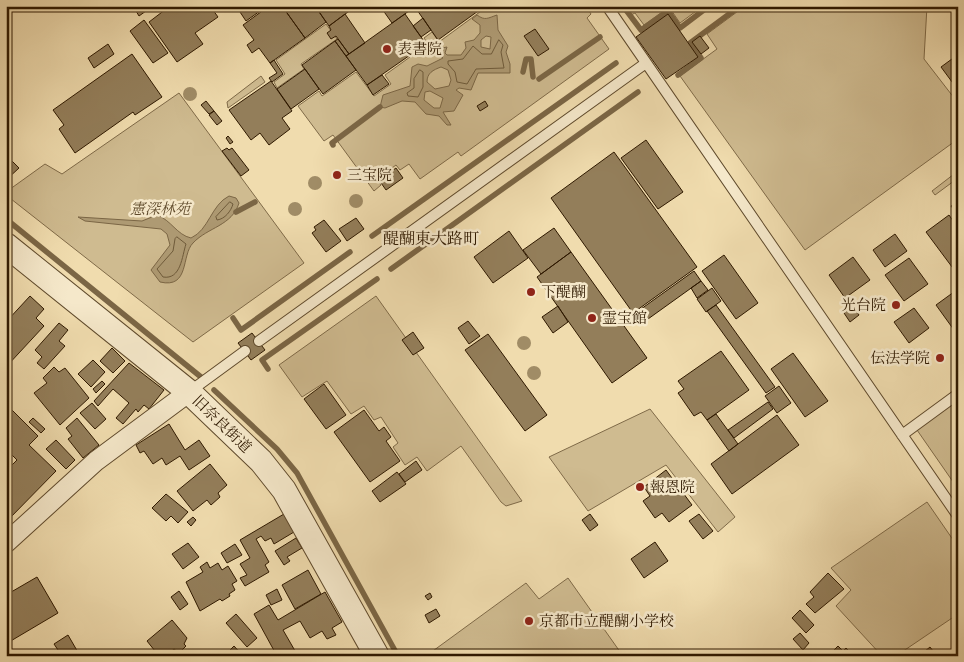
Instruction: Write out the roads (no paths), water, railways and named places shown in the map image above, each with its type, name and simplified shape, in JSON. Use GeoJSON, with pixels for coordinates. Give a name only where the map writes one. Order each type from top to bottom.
{"type":"FeatureCollection","features":[{"type":"Feature","properties":{"kind":"street","name":"旧奈良街道"},"geometry":{"type":"LineString","coordinates":[[6,245],[189,392],[261,461],[284,490],[376,656]]}},
{"type":"Feature","properties":{"kind":"street"},"geometry":{"type":"LineString","coordinates":[[6,543],[96,461],[189,392]]}},
{"type":"Feature","properties":{"kind":"lane"},"geometry":{"type":"LineString","coordinates":[[607,6],[958,516]]}},
{"type":"Feature","properties":{"kind":"lane"},"geometry":{"type":"LineString","coordinates":[[259,341],[646,63]]}},
{"type":"Feature","properties":{"kind":"lane"},"geometry":{"type":"LineString","coordinates":[[189,392],[245,351]]}},
{"type":"Feature","properties":{"kind":"lane"},"geometry":{"type":"LineString","coordinates":[[902,435],[958,394]]}},
{"type":"Feature","properties":{"kind":"water"},"geometry":{"type":"Polygon","coordinates":[[[477,15],[489,18],[497,15],[498,30],[508,46],[506,52],[510,64],[510,73],[478,73],[471,90],[459,88],[456,90],[463,95],[454,111],[443,112],[451,125],[447,125],[439,116],[426,114],[415,102],[402,101],[385,108],[380,107],[383,95],[410,86],[412,67],[418,64],[427,66],[443,58],[438,54],[430,53],[434,42],[438,43],[437,49],[447,47],[445,53],[447,55],[461,55],[466,48],[465,42],[474,40],[480,33],[480,25],[472,19],[477,15]],[[486,36],[481,40],[481,47],[490,49],[491,37],[486,36]],[[441,67],[431,72],[427,82],[435,89],[449,86],[451,80],[448,70],[441,67]],[[430,91],[425,92],[424,100],[434,108],[440,108],[443,98],[430,91]]]}},
{"type":"Feature","properties":{"kind":"water"},"geometry":{"type":"Polygon","coordinates":[[[229,196],[236,198],[239,203],[236,211],[225,222],[193,243],[189,248],[180,276],[176,281],[170,283],[160,282],[151,270],[170,245],[167,234],[161,229],[85,221],[78,217],[142,221],[157,215],[182,234],[191,238],[202,229],[218,205],[229,196]]]}},
{"type":"Feature","properties":{"kind":"waterway"},"geometry":{"type":"LineString","coordinates":[[623,6],[641,30],[668,11],[680,28],[709,6]]}},
{"type":"Feature","properties":{"kind":"waterway"},"geometry":{"type":"LineString","coordinates":[[678,75],[701,58],[690,43],[740,6]]}},
{"type":"Feature","properties":{"kind":"waterway"},"geometry":{"type":"LineString","coordinates":[[539,79],[600,37]]}},
{"type":"Feature","properties":{"kind":"waterway"},"geometry":{"type":"LineString","coordinates":[[523,72],[526,59],[531,59],[533,77]]}},
{"type":"Feature","properties":{"kind":"waterway"},"geometry":{"type":"LineString","coordinates":[[372,236],[616,63]]}},
{"type":"Feature","properties":{"kind":"waterway"},"geometry":{"type":"LineString","coordinates":[[391,269],[638,92]]}},
{"type":"Feature","properties":{"kind":"waterway"},"geometry":{"type":"LineString","coordinates":[[333,145],[332,143],[380,107]]}},
{"type":"Feature","properties":{"kind":"waterway"},"geometry":{"type":"LineString","coordinates":[[236,212],[255,202]]}},
{"type":"Feature","properties":{"kind":"waterway"},"geometry":{"type":"LineString","coordinates":[[6,219],[201,377]]}},
{"type":"Feature","properties":{"kind":"waterway"},"geometry":{"type":"LineString","coordinates":[[233,318],[241,330],[350,252]]}},
{"type":"Feature","properties":{"kind":"waterway"},"geometry":{"type":"LineString","coordinates":[[268,369],[262,360],[377,279]]}},
{"type":"Feature","properties":{"kind":"waterway"},"geometry":{"type":"LineString","coordinates":[[214,390],[277,449],[297,473],[398,656]]}},
{"type":"Feature","properties":{"kind":"place","name":"表書院"},"geometry":{"type":"Point","coordinates":[387,49]}},
{"type":"Feature","properties":{"kind":"place","name":"三宝院"},"geometry":{"type":"Point","coordinates":[337,175]}},
{"type":"Feature","properties":{"kind":"place","name":"下醍醐"},"geometry":{"type":"Point","coordinates":[531,292]}},
{"type":"Feature","properties":{"kind":"place","name":"光台院"},"geometry":{"type":"Point","coordinates":[896,305]}},
{"type":"Feature","properties":{"kind":"place","name":"霊宝館"},"geometry":{"type":"Point","coordinates":[592,318]}},
{"type":"Feature","properties":{"kind":"place","name":"伝法学院"},"geometry":{"type":"Point","coordinates":[940,358]}},
{"type":"Feature","properties":{"kind":"place","name":"報恩院"},"geometry":{"type":"Point","coordinates":[640,487]}},
{"type":"Feature","properties":{"kind":"place","name":"京都市立醍醐小学校"},"geometry":{"type":"Point","coordinates":[529,621]}},
{"type":"Feature","properties":{"kind":"district","name":"醍醐東大路町"},"geometry":{"type":"Point","coordinates":[431,238]}},
{"type":"Feature","properties":{"kind":"park label","name":"憲深林苑"},"geometry":{"type":"Point","coordinates":[160,209]}}]}
